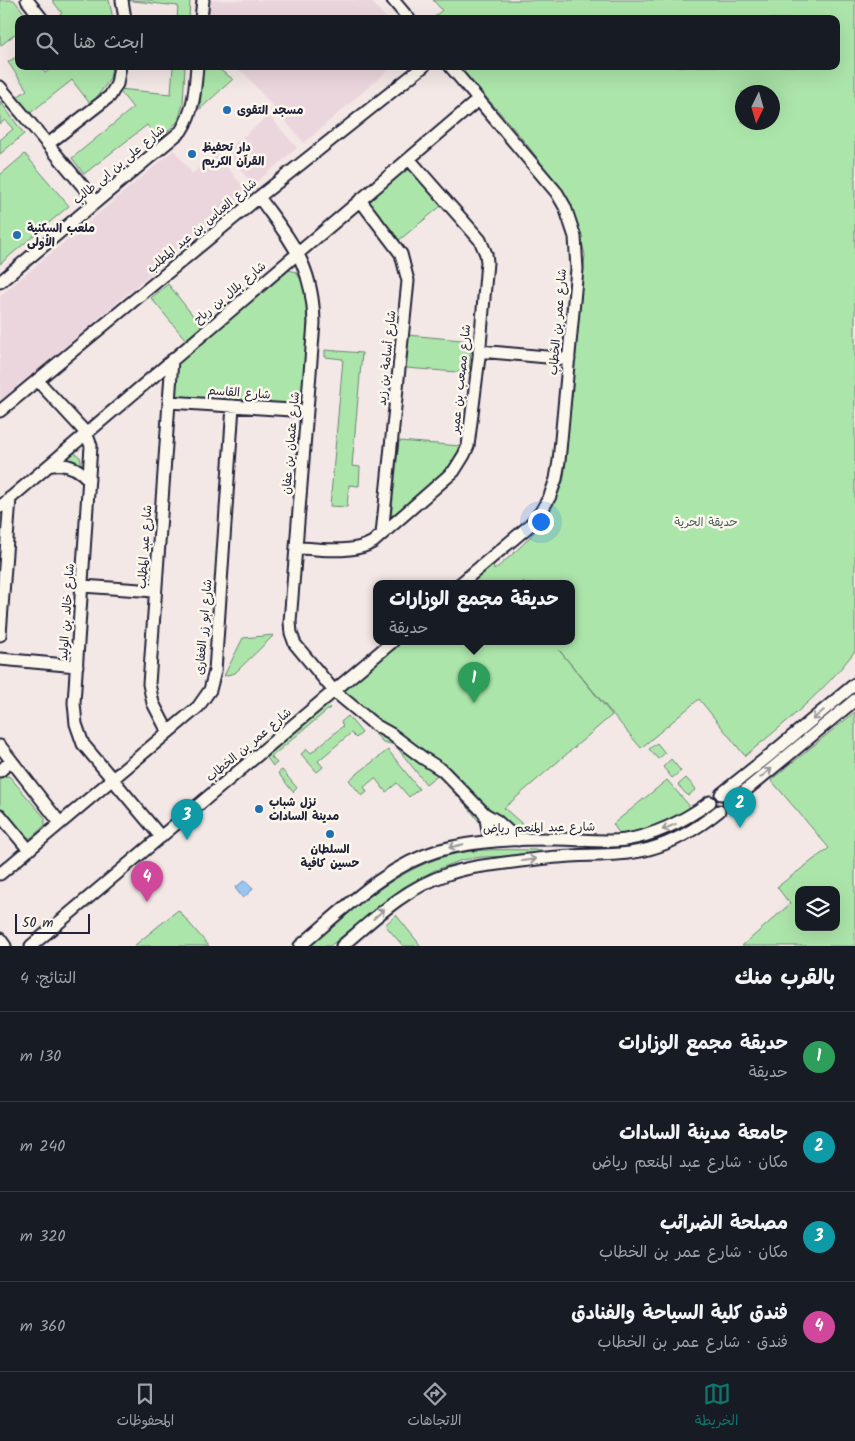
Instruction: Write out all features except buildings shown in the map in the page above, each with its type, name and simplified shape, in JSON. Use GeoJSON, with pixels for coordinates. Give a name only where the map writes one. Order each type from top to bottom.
{"type":"FeatureCollection","features":[{"type":"Feature","properties":{"kind":"street"},"geometry":{"type":"LineString","coordinates":[[26,0],[39,15]]}},
{"type":"Feature","properties":{"kind":"street"},"geometry":{"type":"LineString","coordinates":[[122,0],[124,15]]}},
{"type":"Feature","properties":{"kind":"street"},"geometry":{"type":"LineString","coordinates":[[202,15],[203,0]]}},
{"type":"Feature","properties":{"kind":"street"},"geometry":{"type":"LineString","coordinates":[[393,0],[406,15]]}},
{"type":"Feature","properties":{"kind":"street"},"geometry":{"type":"LineString","coordinates":[[48,144],[110,96],[117,84],[119,70]]}},
{"type":"Feature","properties":{"kind":"street","name":"شارع على بن ابى طالب"},"geometry":{"type":"LineString","coordinates":[[0,282],[181,131],[193,105],[197,70]]}},
{"type":"Feature","properties":{"kind":"street","name":"شارع العباس بن عبد المطلب"},"geometry":{"type":"LineString","coordinates":[[0,411],[259,197],[419,70]]}},
{"type":"Feature","properties":{"kind":"street","name":"شارع عمر بن الخطاب"},"geometry":{"type":"LineString","coordinates":[[453,70],[557,193],[571,221],[577,253],[569,359],[556,479],[550,496],[528,526],[465,580]]}},
{"type":"Feature","properties":{"kind":"street"},"geometry":{"type":"LineString","coordinates":[[0,87],[96,202]]}},
{"type":"Feature","properties":{"kind":"street","name":"شارع بلال بن رباح"},"geometry":{"type":"LineString","coordinates":[[0,507],[478,100]]}},
{"type":"Feature","properties":{"kind":"street","name":"شارع مصعب بن عمير"},"geometry":{"type":"LineString","coordinates":[[296,548],[352,549],[368,545],[447,478],[460,464],[464,455],[470,433],[487,262],[480,240],[408,159]]}},
{"type":"Feature","properties":{"kind":"street","name":"شارع عثمان بن عفان"},"geometry":{"type":"LineString","coordinates":[[259,197],[298,252],[307,273],[314,304],[290,622],[291,634],[295,644],[334,691],[375,725],[442,770],[485,814],[497,821],[518,840]]}},
{"type":"Feature","properties":{"kind":"street","name":"شارع أسامة بن زيد"},"geometry":{"type":"LineString","coordinates":[[360,200],[398,249],[405,263],[408,281],[382,534]]}},
{"type":"Feature","properties":{"kind":"street"},"geometry":{"type":"LineString","coordinates":[[479,350],[569,359]]}},
{"type":"Feature","properties":{"kind":"street","name":"شارع عبد المطلب"},"geometry":{"type":"LineString","coordinates":[[168,732],[153,703],[149,684],[172,360]]}},
{"type":"Feature","properties":{"kind":"street"},"geometry":{"type":"LineString","coordinates":[[38,380],[86,433]]}},
{"type":"Feature","properties":{"kind":"street","name":"شارع القاسم"},"geometry":{"type":"LineString","coordinates":[[169,402],[307,412]]}},
{"type":"Feature","properties":{"kind":"street","name":"شارع ابو زر الغفارى"},"geometry":{"type":"LineString","coordinates":[[0,874],[168,732],[202,702],[210,690],[215,675],[233,406]]}},
{"type":"Feature","properties":{"kind":"street","name":"شارع خالد بن الوليد"},"geometry":{"type":"LineString","coordinates":[[86,433],[91,446],[74,714],[83,744],[161,837]]}},
{"type":"Feature","properties":{"kind":"street"},"geometry":{"type":"LineString","coordinates":[[48,466],[61,464],[74,467],[89,480]]}},
{"type":"Feature","properties":{"kind":"street"},"geometry":{"type":"LineString","coordinates":[[0,635],[10,498]]}},
{"type":"Feature","properties":{"kind":"street"},"geometry":{"type":"LineString","coordinates":[[82,586],[155,591]]}},
{"type":"Feature","properties":{"kind":"street","name":"شارع عمر بن الخطاب"},"geometry":{"type":"LineString","coordinates":[[31,946],[388,645]]}},
{"type":"Feature","properties":{"kind":"street"},"geometry":{"type":"LineString","coordinates":[[0,659],[77,666]]}},
{"type":"Feature","properties":{"kind":"street"},"geometry":{"type":"LineString","coordinates":[[720,794],[765,760],[855,684]]}},
{"type":"Feature","properties":{"kind":"street"},"geometry":{"type":"LineString","coordinates":[[729,804],[855,700]]}},
{"type":"Feature","properties":{"kind":"street"},"geometry":{"type":"LineString","coordinates":[[0,746],[60,823]]}},
{"type":"Feature","properties":{"kind":"street"},"geometry":{"type":"LineString","coordinates":[[0,771],[11,761]]}},
{"type":"Feature","properties":{"kind":"street","name":"شارع عبد المنعم رياض"},"geometry":{"type":"LineString","coordinates":[[300,946],[373,885],[404,865],[438,851],[490,841],[557,839],[609,841],[639,837],[680,822],[710,802]]}},
{"type":"Feature","properties":{"kind":"street"},"geometry":{"type":"LineString","coordinates":[[342,946],[399,898],[444,875],[478,867],[558,857],[624,854],[650,849],[690,832],[719,812]]}},
{"type":"Feature","properties":{"kind":"street"},"geometry":{"type":"LineString","coordinates":[[485,814],[490,841]]}},
{"type":"Feature","properties":{"kind":"street"},"geometry":{"type":"LineString","coordinates":[[0,816],[29,850]]}},
{"type":"Feature","properties":{"kind":"street"},"geometry":{"type":"LineString","coordinates":[[557,839],[558,857]]}},
{"type":"Feature","properties":{"kind":"street"},"geometry":{"type":"LineString","coordinates":[[0,939],[6,946]]}},
{"type":"Feature","properties":{"kind":"shaded area"},"geometry":{"type":"Polygon","coordinates":[[[208,0],[370,0],[383,15],[207,15],[208,0]]]}},
{"type":"Feature","properties":{"kind":"shaded area"},"geometry":{"type":"Polygon","coordinates":[[[239,70],[388,70],[304,143],[245,74],[239,70]]]}},
{"type":"Feature","properties":{"kind":"shaded area"},"geometry":{"type":"Polygon","coordinates":[[[269,115],[297,148],[253,185],[225,152],[269,115]]]}},
{"type":"Feature","properties":{"kind":"shaded area"},"geometry":{"type":"Polygon","coordinates":[[[174,150],[192,173],[217,155],[247,191],[0,403],[0,296],[174,150]]]}},
{"type":"Feature","properties":{"kind":"green space"},"geometry":{"type":"Polygon","coordinates":[[[0,0],[14,0],[26,15],[15,15],[15,34],[0,46],[0,0]]]}},
{"type":"Feature","properties":{"kind":"green space"},"geometry":{"type":"Polygon","coordinates":[[[52,0],[109,0],[112,15],[60,15],[62,13],[52,0]]]}},
{"type":"Feature","properties":{"kind":"green space"},"geometry":{"type":"Polygon","coordinates":[[[124,0],[190,0],[189,15],[177,15],[178,6],[124,0]]]}},
{"type":"Feature","properties":{"kind":"green space","name":"حديقة الحرية"},"geometry":{"type":"Polygon","coordinates":[[[433,0],[855,0],[855,651],[817,694],[745,756],[699,699],[641,748],[559,650],[612,715],[504,808],[527,828],[487,832],[441,772],[426,784],[395,745],[383,742],[334,691],[388,645],[575,645],[575,580],[465,580],[492,558],[494,570],[528,539],[552,506],[564,478],[585,255],[577,228],[551,177],[516,131],[463,70],[840,70],[840,15],[436,15],[442,10],[433,0]]]}},
{"type":"Feature","properties":{"kind":"green space"},"geometry":{"type":"Polygon","coordinates":[[[15,58],[15,70],[43,70],[45,73],[49,70],[111,70],[110,79],[91,105],[72,80],[29,114],[17,97],[27,90],[8,62],[15,58]]]}},
{"type":"Feature","properties":{"kind":"green space"},"geometry":{"type":"Polygon","coordinates":[[[173,70],[185,70],[183,104],[178,121],[159,140],[147,125],[84,174],[72,158],[133,108],[118,89],[171,94],[173,70]]]}},
{"type":"Feature","properties":{"kind":"green space"},"geometry":{"type":"Polygon","coordinates":[[[203,70],[220,70],[233,79],[200,109],[203,70]]]}},
{"type":"Feature","properties":{"kind":"green space"},"geometry":{"type":"Polygon","coordinates":[[[0,101],[24,134],[0,154],[0,140],[13,129],[5,120],[0,124],[0,101]]]}},
{"type":"Feature","properties":{"kind":"green space","name":"ملعب السكنية الأولى"},"geometry":{"type":"Polygon","coordinates":[[[25,154],[69,206],[0,264],[0,175],[25,154]]]}},
{"type":"Feature","properties":{"kind":"green space"},"geometry":{"type":"Polygon","coordinates":[[[407,169],[413,172],[441,206],[398,241],[368,203],[369,200],[407,169]]]}},
{"type":"Feature","properties":{"kind":"green space"},"geometry":{"type":"Polygon","coordinates":[[[289,270],[296,272],[301,280],[308,308],[302,409],[176,397],[174,378],[180,360],[289,270]]]}},
{"type":"Feature","properties":{"kind":"green space"},"geometry":{"type":"Polygon","coordinates":[[[168,284],[202,327],[186,340],[151,298],[168,284]]]}},
{"type":"Feature","properties":{"kind":"green space"},"geometry":{"type":"Polygon","coordinates":[[[408,335],[472,341],[469,373],[406,368],[408,335]]]}},
{"type":"Feature","properties":{"kind":"green space"},"geometry":{"type":"Polygon","coordinates":[[[325,350],[362,353],[352,466],[360,467],[359,486],[349,485],[347,507],[330,506],[343,359],[325,357],[325,350]]]}},
{"type":"Feature","properties":{"kind":"green space"},"geometry":{"type":"Polygon","coordinates":[[[399,441],[461,446],[448,469],[391,518],[399,441]]]}},
{"type":"Feature","properties":{"kind":"green space"},"geometry":{"type":"Polygon","coordinates":[[[72,451],[80,457],[83,470],[59,463],[72,451]]]}},
{"type":"Feature","properties":{"kind":"green space"},"geometry":{"type":"Polygon","coordinates":[[[274,635],[235,673],[224,676],[243,638],[274,635]]]}},
{"type":"Feature","properties":{"kind":"green space"},"geometry":{"type":"Polygon","coordinates":[[[326,704],[330,708],[271,757],[277,763],[273,766],[265,755],[326,704]]]}},
{"type":"Feature","properties":{"kind":"green space"},"geometry":{"type":"Polygon","coordinates":[[[855,712],[855,946],[742,946],[790,904],[777,887],[829,848],[771,780],[855,712]]]}},
{"type":"Feature","properties":{"kind":"green space"},"geometry":{"type":"Polygon","coordinates":[[[348,716],[362,733],[356,738],[351,733],[318,761],[323,767],[317,772],[301,754],[307,749],[311,753],[343,726],[341,722],[348,716]]]}},
{"type":"Feature","properties":{"kind":"green space"},"geometry":{"type":"Polygon","coordinates":[[[657,743],[665,753],[658,759],[649,749],[657,743]]]}},
{"type":"Feature","properties":{"kind":"green space"},"geometry":{"type":"Polygon","coordinates":[[[388,750],[419,789],[409,797],[397,783],[386,792],[375,778],[364,787],[367,792],[362,796],[349,780],[388,750]]]}},
{"type":"Feature","properties":{"kind":"green space"},"geometry":{"type":"Polygon","coordinates":[[[671,759],[681,771],[672,778],[663,767],[671,759]]]}},
{"type":"Feature","properties":{"kind":"green space"},"geometry":{"type":"Polygon","coordinates":[[[282,770],[297,788],[293,792],[278,773],[282,770]]]}},
{"type":"Feature","properties":{"kind":"green space"},"geometry":{"type":"Polygon","coordinates":[[[9,776],[45,818],[45,825],[31,838],[23,836],[0,809],[0,777],[9,776]]]}},
{"type":"Feature","properties":{"kind":"green space"},"geometry":{"type":"Polygon","coordinates":[[[686,778],[696,789],[688,796],[678,785],[686,778]]]}},
{"type":"Feature","properties":{"kind":"green space"},"geometry":{"type":"Polygon","coordinates":[[[667,780],[692,809],[667,825],[621,836],[613,824],[667,780]]]}},
{"type":"Feature","properties":{"kind":"green space"},"geometry":{"type":"Polygon","coordinates":[[[479,850],[542,850],[543,855],[481,857],[462,860],[433,871],[402,888],[330,946],[309,946],[378,890],[416,868],[437,859],[479,850]]]}},
{"type":"Feature","properties":{"kind":"green space"},"geometry":{"type":"Polygon","coordinates":[[[178,910],[209,946],[134,946],[178,910]]]}},
{"type":"Feature","properties":{"kind":"green space"},"geometry":{"type":"Polygon","coordinates":[[[396,915],[421,946],[403,946],[385,925],[396,915]]]}},
{"type":"Feature","properties":{"kind":"water"},"geometry":{"type":"Polygon","coordinates":[[[245,880],[253,889],[243,898],[235,888],[245,880]]]}},
{"type":"Feature","properties":{"kind":"place","name":"مسجد التقوى"},"geometry":{"type":"Point","coordinates":[227,110]}},
{"type":"Feature","properties":{"kind":"place","name":"دار تحفيظ القرآن الكريم"},"geometry":{"type":"Point","coordinates":[192,154]}},
{"type":"Feature","properties":{"kind":"place","name":"ملعب السكنية الأولى"},"geometry":{"type":"Point","coordinates":[17,235]}},
{"type":"Feature","properties":{"kind":"place","name":"حديقة مجمع الوزارات"},"geometry":{"type":"Point","coordinates":[474,703]}},
{"type":"Feature","properties":{"kind":"place","name":"نزل شباب مدينة السادات"},"geometry":{"type":"Point","coordinates":[259,809]}},
{"type":"Feature","properties":{"kind":"place","name":"جامعة مدينة السادات"},"geometry":{"type":"Point","coordinates":[740,828]}},
{"type":"Feature","properties":{"kind":"place","name":"السلطان حسين كافية"},"geometry":{"type":"Point","coordinates":[330,834]}},
{"type":"Feature","properties":{"kind":"place","name":"مصلحة الضرائب"},"geometry":{"type":"Point","coordinates":[187,840]}},
{"type":"Feature","properties":{"kind":"place","name":"فندق كلية السياحة والفنادق"},"geometry":{"type":"Point","coordinates":[147,902]}}]}
